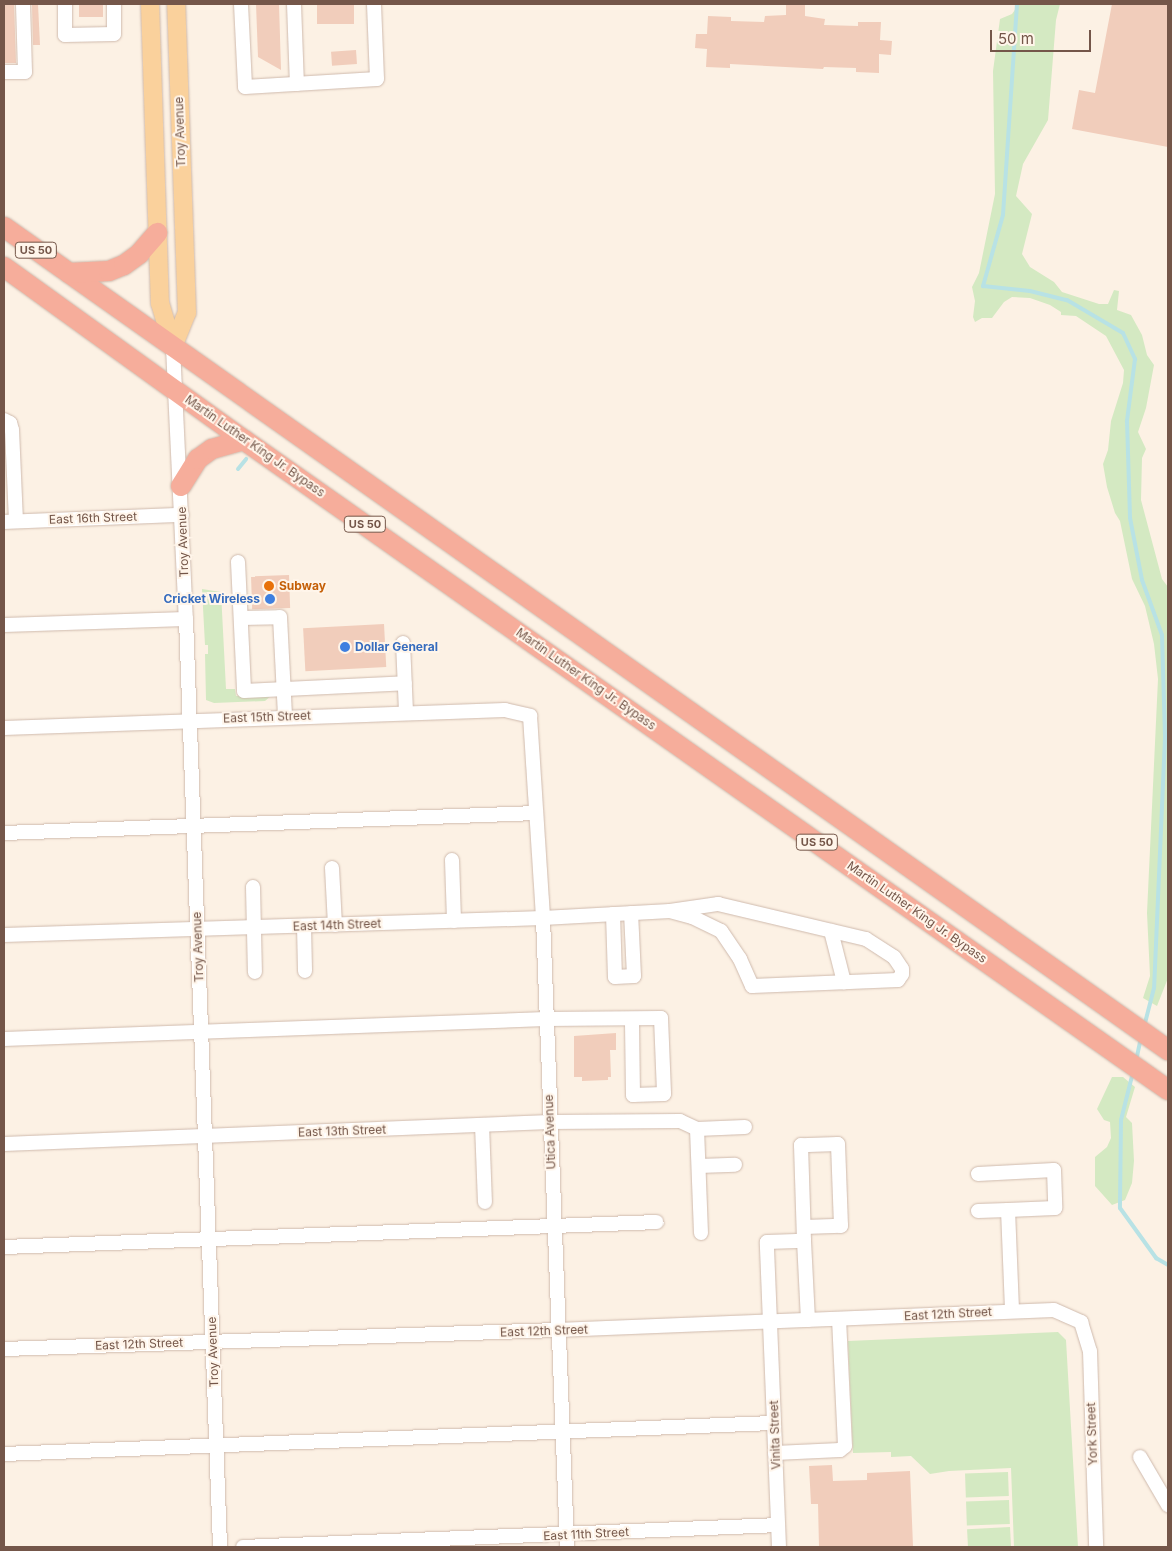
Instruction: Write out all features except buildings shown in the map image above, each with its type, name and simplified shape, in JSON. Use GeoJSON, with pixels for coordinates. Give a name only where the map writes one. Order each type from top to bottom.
{"type":"FeatureCollection","features":[{"type":"Feature","properties":{"kind":"highway","name":"US 50"},"geometry":{"type":"LineString","coordinates":[[4,227],[1168,1050]]}},
{"type":"Feature","properties":{"kind":"highway"},"geometry":{"type":"LineString","coordinates":[[69,273],[108,271],[124,265],[139,254],[157,233]]}},
{"type":"Feature","properties":{"kind":"highway","name":"Martin Luther King Jr. Bypass"},"geometry":{"type":"LineString","coordinates":[[4,267],[244,440],[1163,1086]]}},
{"type":"Feature","properties":{"kind":"highway"},"geometry":{"type":"LineString","coordinates":[[181,486],[198,460],[212,449],[244,440]]}},
{"type":"Feature","properties":{"kind":"main road","name":"Troy Avenue"},"geometry":{"type":"LineString","coordinates":[[150,4],[160,304],[173,347]]}},
{"type":"Feature","properties":{"kind":"main road","name":"Troy Avenue"},"geometry":{"type":"LineString","coordinates":[[173,347],[187,313],[176,4]]}},
{"type":"Feature","properties":{"kind":"street"},"geometry":{"type":"LineString","coordinates":[[4,72],[26,72],[23,4]]}},
{"type":"Feature","properties":{"kind":"street"},"geometry":{"type":"LineString","coordinates":[[65,4],[65,35],[114,34],[114,4]]}},
{"type":"Feature","properties":{"kind":"street"},"geometry":{"type":"LineString","coordinates":[[241,4],[245,87],[377,79],[374,4]]}},
{"type":"Feature","properties":{"kind":"street"},"geometry":{"type":"LineString","coordinates":[[294,4],[297,84]]}},
{"type":"Feature","properties":{"kind":"street","name":"Troy Avenue"},"geometry":{"type":"LineString","coordinates":[[173,347],[181,486],[188,720],[206,1136],[220,1547]]}},
{"type":"Feature","properties":{"kind":"street"},"geometry":{"type":"LineString","coordinates":[[4,420],[10,422],[12,430],[10,521]]}},
{"type":"Feature","properties":{"kind":"street","name":"East 16th Street"},"geometry":{"type":"LineString","coordinates":[[10,521],[182,515]]}},
{"type":"Feature","properties":{"kind":"street"},"geometry":{"type":"LineString","coordinates":[[238,562],[244,691],[405,683]]}},
{"type":"Feature","properties":{"kind":"street"},"geometry":{"type":"LineString","coordinates":[[241,618],[280,617],[285,717]]}},
{"type":"Feature","properties":{"kind":"street"},"geometry":{"type":"LineString","coordinates":[[4,626],[186,619]]}},
{"type":"Feature","properties":{"kind":"street"},"geometry":{"type":"LineString","coordinates":[[402,644],[406,713]]}},
{"type":"Feature","properties":{"kind":"street","name":"East 15th Street"},"geometry":{"type":"LineString","coordinates":[[4,728],[505,710],[530,716]]}},
{"type":"Feature","properties":{"kind":"street","name":"Utica Avenue"},"geometry":{"type":"LineString","coordinates":[[530,716],[543,918],[567,1541]]}},
{"type":"Feature","properties":{"kind":"street"},"geometry":{"type":"LineString","coordinates":[[4,833],[536,813]]}},
{"type":"Feature","properties":{"kind":"street"},"geometry":{"type":"LineString","coordinates":[[452,860],[454,921]]}},
{"type":"Feature","properties":{"kind":"street"},"geometry":{"type":"LineString","coordinates":[[332,868],[335,925]]}},
{"type":"Feature","properties":{"kind":"street"},"geometry":{"type":"LineString","coordinates":[[252,887],[255,972]]}},
{"type":"Feature","properties":{"kind":"street"},"geometry":{"type":"LineString","coordinates":[[718,904],[866,939],[894,957],[902,970],[902,974],[898,980],[752,986],[740,959],[721,931],[692,917],[670,911],[718,904]]}},
{"type":"Feature","properties":{"kind":"street","name":"East 14th Street"},"geometry":{"type":"LineString","coordinates":[[4,935],[543,918],[670,911]]}},
{"type":"Feature","properties":{"kind":"street"},"geometry":{"type":"LineString","coordinates":[[613,914],[615,977],[634,976],[631,913]]}},
{"type":"Feature","properties":{"kind":"street"},"geometry":{"type":"LineString","coordinates":[[304,926],[305,971]]}},
{"type":"Feature","properties":{"kind":"street"},"geometry":{"type":"LineString","coordinates":[[831,931],[844,982]]}},
{"type":"Feature","properties":{"kind":"street"},"geometry":{"type":"LineString","coordinates":[[4,1040],[546,1019],[661,1018],[664,1094],[633,1095],[632,1019]]}},
{"type":"Feature","properties":{"kind":"street","name":"East 13th Street"},"geometry":{"type":"LineString","coordinates":[[4,1144],[550,1122],[680,1121],[697,1129]]}},
{"type":"Feature","properties":{"kind":"street"},"geometry":{"type":"LineString","coordinates":[[482,1125],[486,1202]]}},
{"type":"Feature","properties":{"kind":"street"},"geometry":{"type":"LineString","coordinates":[[701,1232],[697,1129],[745,1127]]}},
{"type":"Feature","properties":{"kind":"street"},"geometry":{"type":"LineString","coordinates":[[804,1227],[841,1226],[838,1144],[801,1145],[804,1241],[808,1320]]}},
{"type":"Feature","properties":{"kind":"street"},"geometry":{"type":"LineString","coordinates":[[699,1166],[735,1165]]}},
{"type":"Feature","properties":{"kind":"street"},"geometry":{"type":"LineString","coordinates":[[978,1174],[1054,1170],[1055,1208],[978,1211]]}},
{"type":"Feature","properties":{"kind":"street"},"geometry":{"type":"LineString","coordinates":[[1008,1210],[1012,1311]]}},
{"type":"Feature","properties":{"kind":"street"},"geometry":{"type":"LineString","coordinates":[[4,1247],[657,1222]]}},
{"type":"Feature","properties":{"kind":"street","name":"Vinita Street"},"geometry":{"type":"LineString","coordinates":[[779,1547],[767,1242],[804,1241]]}},
{"type":"Feature","properties":{"kind":"street","name":"East 12th Street"},"geometry":{"type":"LineString","coordinates":[[4,1349],[558,1330],[1012,1311],[1054,1310],[1080,1322]]}},
{"type":"Feature","properties":{"kind":"street"},"geometry":{"type":"LineString","coordinates":[[775,1453],[844,1448],[839,1319]]}},
{"type":"Feature","properties":{"kind":"street","name":"York Street"},"geometry":{"type":"LineString","coordinates":[[1080,1322],[1090,1351],[1096,1547]]}},
{"type":"Feature","properties":{"kind":"street"},"geometry":{"type":"LineString","coordinates":[[4,1454],[774,1423]]}},
{"type":"Feature","properties":{"kind":"street"},"geometry":{"type":"LineString","coordinates":[[1140,1457],[1168,1504]]}},
{"type":"Feature","properties":{"kind":"street","name":"East 11th Street"},"geometry":{"type":"LineString","coordinates":[[244,1547],[567,1541],[778,1525]]}},
{"type":"Feature","properties":{"kind":"green space"},"geometry":{"type":"Polygon","coordinates":[[[1019,4],[1060,4],[1056,20],[1048,120],[1023,164],[1016,196],[1032,214],[1022,254],[1030,267],[1054,282],[1062,292],[1099,304],[1108,304],[1114,290],[1119,291],[1117,310],[1131,315],[1142,335],[1147,355],[1154,365],[1146,408],[1138,432],[1146,449],[1142,458],[1141,500],[1162,579],[1168,587],[1168,978],[1157,1006],[1143,998],[1150,976],[1147,913],[1158,679],[1154,644],[1145,606],[1132,579],[1120,521],[1115,513],[1107,487],[1103,464],[1108,450],[1111,421],[1123,383],[1124,370],[1106,336],[1076,316],[1061,315],[1061,312],[1050,305],[1030,298],[1012,297],[1004,302],[992,318],[982,318],[975,322],[973,317],[975,301],[972,287],[979,273],[995,194],[993,71],[1000,19],[1012,14],[1019,4]]]}},
{"type":"Feature","properties":{"kind":"green space"},"geometry":{"type":"Polygon","coordinates":[[[202,589],[221,592],[226,689],[235,689],[236,696],[272,695],[265,701],[214,703],[206,700],[205,654],[208,654],[208,645],[205,645],[202,589]]]}},
{"type":"Feature","properties":{"kind":"green space"},"geometry":{"type":"Polygon","coordinates":[[[1112,1077],[1123,1077],[1135,1087],[1126,1117],[1132,1123],[1134,1161],[1132,1183],[1125,1200],[1112,1205],[1095,1186],[1095,1157],[1107,1147],[1111,1138],[1110,1122],[1104,1120],[1097,1109],[1112,1077]]]}},
{"type":"Feature","properties":{"kind":"green space"},"geometry":{"type":"Polygon","coordinates":[[[1058,1332],[1066,1340],[1078,1547],[1014,1547],[1011,1468],[949,1471],[930,1474],[911,1456],[891,1457],[891,1452],[853,1453],[848,1341],[1058,1332]]]}},
{"type":"Feature","properties":{"kind":"green space"},"geometry":{"type":"Polygon","coordinates":[[[1008,1472],[1009,1496],[966,1497],[965,1474],[1008,1472]]]}},
{"type":"Feature","properties":{"kind":"green space"},"geometry":{"type":"Polygon","coordinates":[[[1009,1500],[1010,1524],[967,1525],[966,1502],[1009,1500]]]}},
{"type":"Feature","properties":{"kind":"green space"},"geometry":{"type":"Polygon","coordinates":[[[1010,1527],[1011,1547],[968,1547],[967,1529],[1010,1527]]]}},
{"type":"Feature","properties":{"kind":"waterway"},"geometry":{"type":"LineString","coordinates":[[1017,4],[1003,215],[983,286],[1030,291],[1067,300],[1123,333],[1135,359],[1127,421],[1130,518],[1142,580],[1162,635],[1165,738],[1154,988],[1144,1027]]}},
{"type":"Feature","properties":{"kind":"waterway"},"geometry":{"type":"LineString","coordinates":[[238,469],[246,459]]}},
{"type":"Feature","properties":{"kind":"waterway"},"geometry":{"type":"LineString","coordinates":[[1136,1061],[1141,1038]]}},
{"type":"Feature","properties":{"kind":"waterway"},"geometry":{"type":"LineString","coordinates":[[1133,1072],[1121,1120],[1120,1208],[1156,1258],[1168,1265]]}},
{"type":"Feature","properties":{"kind":"place","name":"Subway"},"geometry":{"type":"Point","coordinates":[269,586]}},
{"type":"Feature","properties":{"kind":"place","name":"Cricket Wireless"},"geometry":{"type":"Point","coordinates":[270,599]}},
{"type":"Feature","properties":{"kind":"place","name":"Dollar General"},"geometry":{"type":"Point","coordinates":[345,647]}}]}
